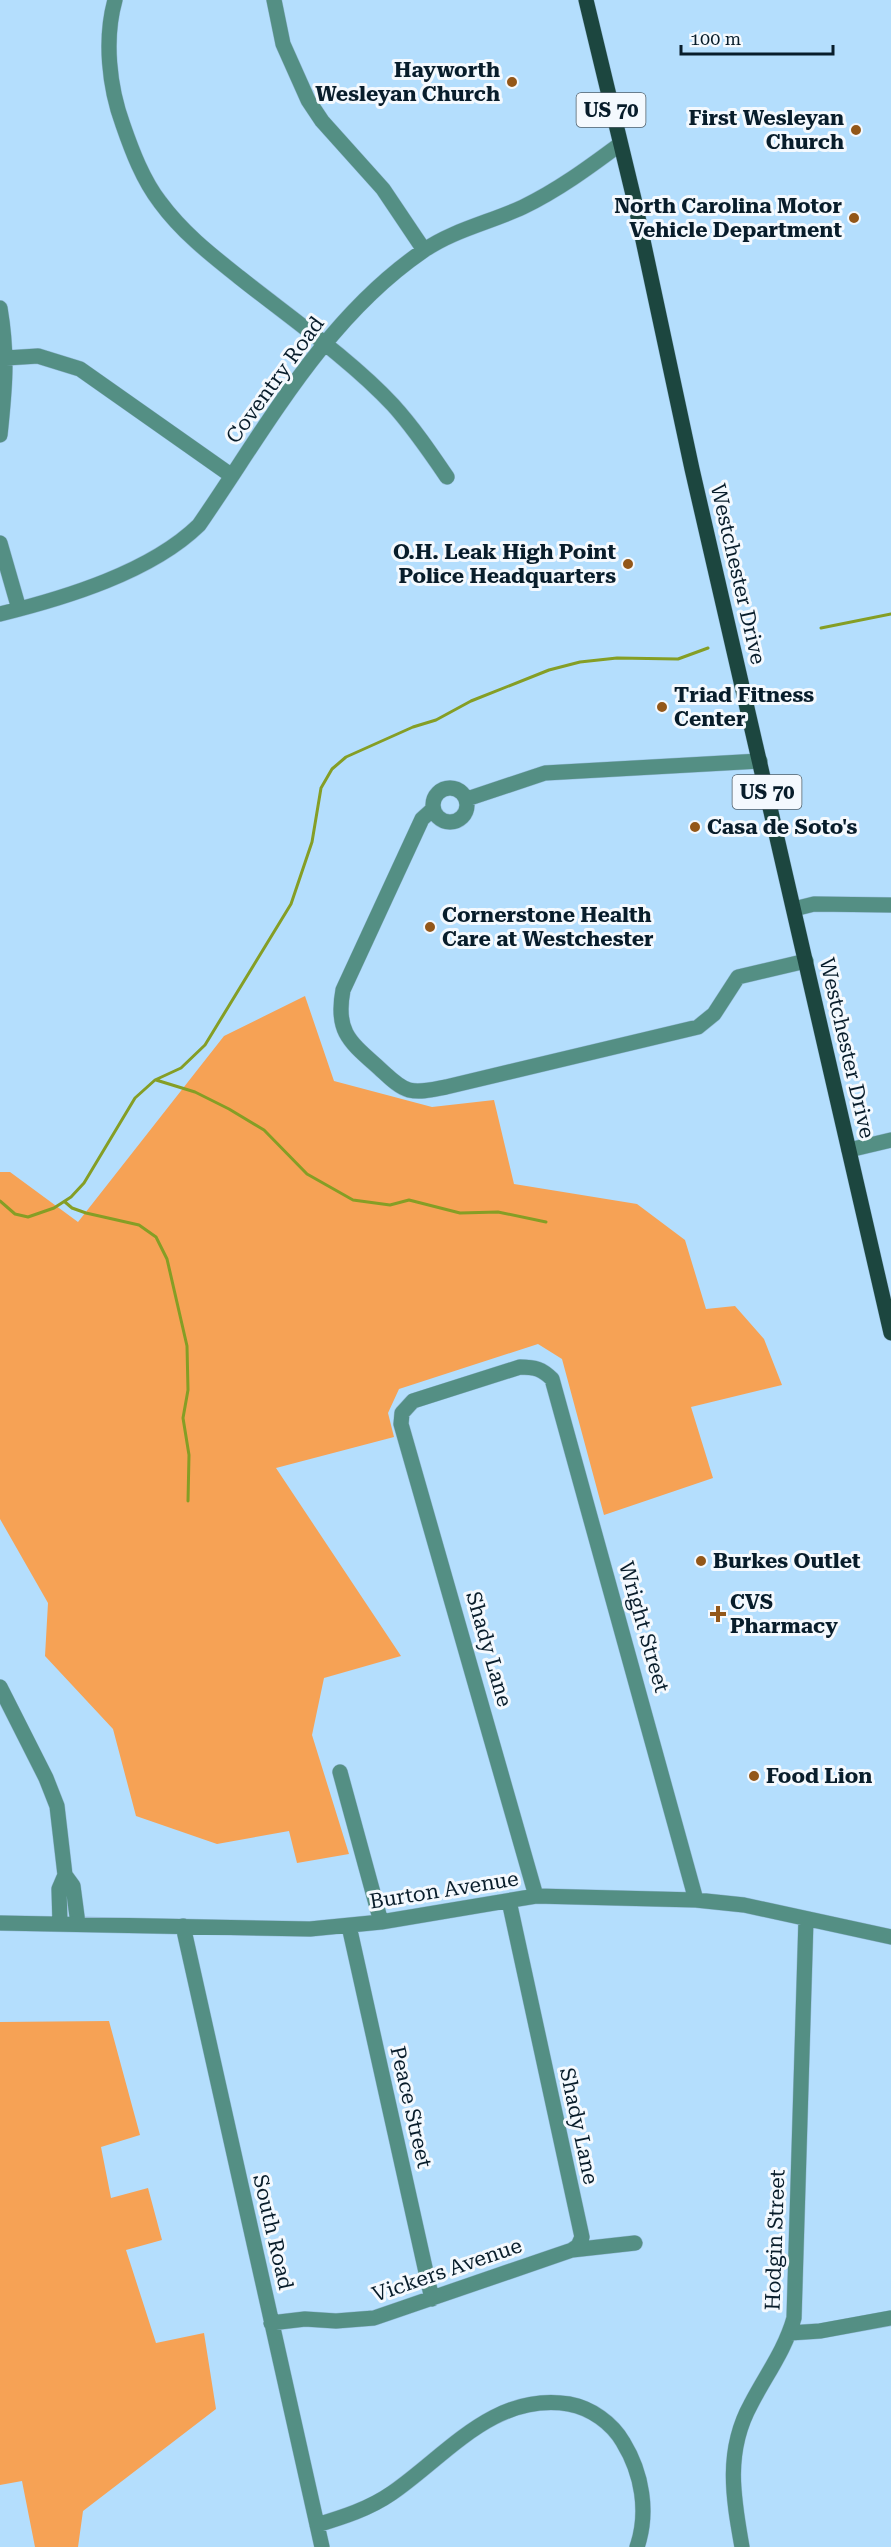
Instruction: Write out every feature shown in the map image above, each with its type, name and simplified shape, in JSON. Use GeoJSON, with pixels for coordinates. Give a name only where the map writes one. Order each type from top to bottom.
{"type":"FeatureCollection","features":[{"type":"Feature","properties":{"kind":"main road","name":"Westchester Drive"},"geometry":{"type":"LineString","coordinates":[[586,0],[619,145],[635,203],[692,469],[849,1150],[888,1301],[891,1333]]}},
{"type":"Feature","properties":{"kind":"street"},"geometry":{"type":"LineString","coordinates":[[116,0],[111,15],[110,60],[115,104],[135,158],[159,202],[194,241],[324,344],[392,404],[422,440],[447,477]]}},
{"type":"Feature","properties":{"kind":"street"},"geometry":{"type":"LineString","coordinates":[[274,0],[283,44],[308,100],[322,121],[383,189],[424,250]]}},
{"type":"Feature","properties":{"kind":"street","name":"Coventry Road"},"geometry":{"type":"LineString","coordinates":[[0,614],[105,580],[161,555],[183,540],[199,525],[324,344],[380,284],[437,242],[542,197],[567,183],[619,145]]}},
{"type":"Feature","properties":{"kind":"street"},"geometry":{"type":"LineString","coordinates":[[0,308],[6,358],[0,435]]}},
{"type":"Feature","properties":{"kind":"street"},"geometry":{"type":"LineString","coordinates":[[6,358],[38,356],[80,369],[232,476]]}},
{"type":"Feature","properties":{"kind":"street"},"geometry":{"type":"LineString","coordinates":[[0,543],[19,609]]}},
{"type":"Feature","properties":{"kind":"street"},"geometry":{"type":"LineString","coordinates":[[467,799],[545,773],[760,761]]}},
{"type":"Feature","properties":{"kind":"street"},"geometry":{"type":"LineString","coordinates":[[433,809],[443,821],[454,822],[466,811],[467,799],[460,791],[443,790],[435,797],[433,809],[422,819],[343,990],[340,1009],[342,1024],[350,1042],[392,1080],[408,1090],[419,1091],[446,1087],[698,1028],[714,1014],[738,978],[806,961]]}},
{"type":"Feature","properties":{"kind":"street"},"geometry":{"type":"LineString","coordinates":[[794,909],[814,904],[891,904]]}},
{"type":"Feature","properties":{"kind":"street"},"geometry":{"type":"LineString","coordinates":[[849,1150],[891,1140]]}},
{"type":"Feature","properties":{"kind":"street","name":"Wright Street"},"geometry":{"type":"LineString","coordinates":[[402,1413],[413,1401],[520,1367],[543,1370],[552,1378],[696,1900]]}},
{"type":"Feature","properties":{"kind":"street","name":"Shady Lane"},"geometry":{"type":"LineString","coordinates":[[402,1413],[401,1424],[536,1896]]}},
{"type":"Feature","properties":{"kind":"street"},"geometry":{"type":"LineString","coordinates":[[0,1688],[46,1778],[57,1806],[65,1875],[73,1886],[78,1924]]}},
{"type":"Feature","properties":{"kind":"street"},"geometry":{"type":"LineString","coordinates":[[340,1772],[381,1922]]}},
{"type":"Feature","properties":{"kind":"street"},"geometry":{"type":"LineString","coordinates":[[60,1924],[59,1888],[65,1875]]}},
{"type":"Feature","properties":{"kind":"street","name":"Burton Avenue"},"geometry":{"type":"LineString","coordinates":[[0,1923],[310,1929],[381,1922],[536,1896],[696,1900],[744,1905],[891,1937]]}},
{"type":"Feature","properties":{"kind":"street","name":"Shady Lane"},"geometry":{"type":"LineString","coordinates":[[509,1901],[582,2237],[578,2246],[572,2250]]}},
{"type":"Feature","properties":{"kind":"street","name":"Hodgin Street"},"geometry":{"type":"LineString","coordinates":[[742,2547],[732,2495],[734,2450],[743,2418],[781,2354],[790,2333],[796,2297],[806,1919]]}},
{"type":"Feature","properties":{"kind":"street","name":"South Road"},"geometry":{"type":"LineString","coordinates":[[183,1926],[322,2547]]}},
{"type":"Feature","properties":{"kind":"street","name":"Peace Street"},"geometry":{"type":"LineString","coordinates":[[349,1926],[432,2299]]}},
{"type":"Feature","properties":{"kind":"street","name":"Vickers Avenue"},"geometry":{"type":"LineString","coordinates":[[271,2323],[305,2319],[336,2321],[374,2318],[572,2250],[635,2243]]}},
{"type":"Feature","properties":{"kind":"street"},"geometry":{"type":"LineString","coordinates":[[790,2333],[820,2331],[891,2318]]}},
{"type":"Feature","properties":{"kind":"street"},"geometry":{"type":"LineString","coordinates":[[317,2525],[372,2506],[413,2478],[460,2438],[514,2407],[559,2403],[579,2406],[605,2422],[622,2440],[632,2457],[639,2474],[642,2493],[640,2537],[637,2547]]}},
{"type":"Feature","properties":{"kind":"shaded area"},"geometry":{"type":"Polygon","coordinates":[[[305,996],[334,1081],[432,1107],[494,1100],[514,1184],[637,1204],[685,1240],[706,1309],[735,1306],[764,1339],[782,1385],[691,1407],[713,1478],[604,1515],[562,1359],[538,1344],[399,1389],[388,1413],[394,1437],[276,1468],[401,1656],[324,1678],[312,1735],[349,1854],[297,1863],[289,1831],[217,1844],[136,1816],[113,1729],[45,1656],[48,1603],[0,1519],[0,1172],[10,1172],[78,1222],[224,1036],[305,996]]]}},
{"type":"Feature","properties":{"kind":"shaded area"},"geometry":{"type":"Polygon","coordinates":[[[109,2021],[140,2135],[101,2147],[111,2198],[148,2188],[162,2240],[126,2250],[156,2343],[204,2333],[216,2409],[83,2511],[78,2547],[35,2547],[22,2481],[0,2485],[0,2022],[109,2021]]]}},
{"type":"Feature","properties":{"kind":"waterway"},"geometry":{"type":"LineString","coordinates":[[821,628],[891,614]]}},
{"type":"Feature","properties":{"kind":"waterway"},"geometry":{"type":"LineString","coordinates":[[0,1201],[15,1214],[28,1217],[54,1208],[71,1197],[84,1183],[135,1098],[155,1080],[181,1068],[205,1045],[291,904],[312,842],[321,788],[332,769],[346,757],[413,727],[436,720],[471,701],[549,670],[580,662],[617,658],[678,659],[708,648]]}},
{"type":"Feature","properties":{"kind":"waterway"},"geometry":{"type":"LineString","coordinates":[[156,1080],[195,1092],[264,1130],[307,1174],[353,1200],[390,1205],[409,1200],[460,1213],[498,1212],[546,1222]]}},
{"type":"Feature","properties":{"kind":"waterway"},"geometry":{"type":"LineString","coordinates":[[65,1202],[72,1208],[86,1213],[139,1225],[156,1237],[167,1259],[187,1346],[188,1390],[183,1418],[189,1455],[188,1501]]}},
{"type":"Feature","properties":{"kind":"place","name":"Hayworth Wesleyan Church"},"geometry":{"type":"Point","coordinates":[512,82]}},
{"type":"Feature","properties":{"kind":"place","name":"First Wesleyan Church"},"geometry":{"type":"Point","coordinates":[856,130]}},
{"type":"Feature","properties":{"kind":"place","name":"North Carolina Motor Vehicle Department"},"geometry":{"type":"Point","coordinates":[854,218]}},
{"type":"Feature","properties":{"kind":"place","name":"O.H. Leak High Point Police Headquarters"},"geometry":{"type":"Point","coordinates":[628,564]}},
{"type":"Feature","properties":{"kind":"place","name":"Triad Fitness Center"},"geometry":{"type":"Point","coordinates":[662,707]}},
{"type":"Feature","properties":{"kind":"place","name":"Casa de Soto's"},"geometry":{"type":"Point","coordinates":[695,827]}},
{"type":"Feature","properties":{"kind":"place","name":"Cornerstone Health Care at Westchester"},"geometry":{"type":"Point","coordinates":[430,927]}},
{"type":"Feature","properties":{"kind":"place","name":"Burkes Outlet"},"geometry":{"type":"Point","coordinates":[701,1561]}},
{"type":"Feature","properties":{"kind":"place","name":"CVS Pharmacy"},"geometry":{"type":"Point","coordinates":[718,1614]}},
{"type":"Feature","properties":{"kind":"place","name":"Food Lion"},"geometry":{"type":"Point","coordinates":[754,1776]}}]}
